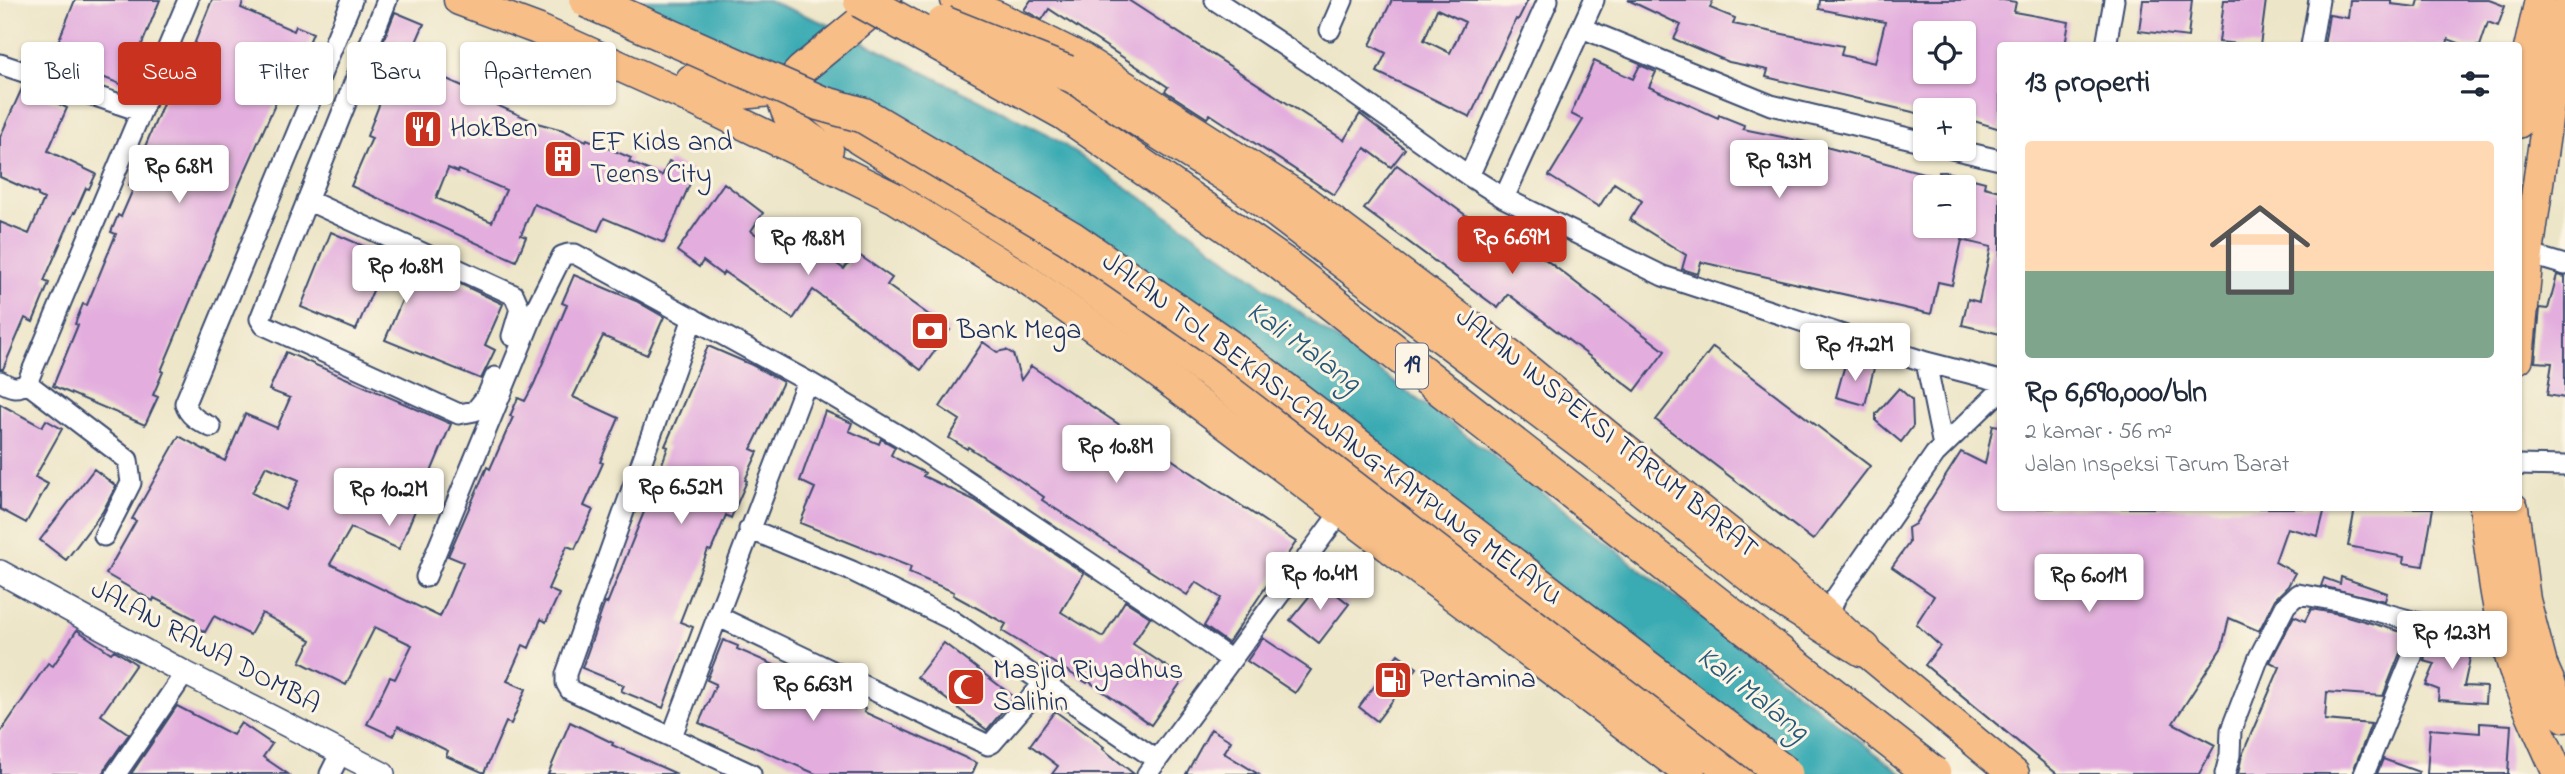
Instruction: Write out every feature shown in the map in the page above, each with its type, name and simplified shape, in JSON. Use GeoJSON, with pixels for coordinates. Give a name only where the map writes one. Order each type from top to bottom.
{"type":"FeatureCollection","features":[{"type":"Feature","properties":{"kind":"highway","name":"JALAN TOL BEKASI–CAWANG–KAMPUNG MELAYU"},"geometry":{"type":"LineString","coordinates":[[587,0],[820,103],[863,115],[1070,237],[1228,346],[1785,774]]}},
{"type":"Feature","properties":{"kind":"highway","name":"19"},"geometry":{"type":"LineString","coordinates":[[861,0],[1064,112],[1280,262],[1933,774]]}},
{"type":"Feature","properties":{"kind":"highway"},"geometry":{"type":"LineString","coordinates":[[884,0],[1068,73],[1245,186],[1620,470],[1774,594],[1863,649]]}},
{"type":"Feature","properties":{"kind":"highway"},"geometry":{"type":"LineString","coordinates":[[820,103],[860,137],[1033,244],[1214,374],[1354,484],[1738,774]]}},
{"type":"Feature","properties":{"kind":"main road"},"geometry":{"type":"LineString","coordinates":[[459,0],[537,29],[677,92],[895,198],[1076,312],[1690,774]]}},
{"type":"Feature","properties":{"kind":"main road"},"geometry":{"type":"LineString","coordinates":[[514,0],[731,95],[783,89],[884,0]]}},
{"type":"Feature","properties":{"kind":"main road","name":"JALAN INSPEKSI TARUM BARAT"},"geometry":{"type":"LineString","coordinates":[[956,0],[998,17],[1082,59],[1305,201],[1512,357],[1785,578],[1863,649],[2014,774]]}},
{"type":"Feature","properties":{"kind":"main road"},"geometry":{"type":"LineString","coordinates":[[2522,96],[2540,0]]}},
{"type":"Feature","properties":{"kind":"main road"},"geometry":{"type":"LineString","coordinates":[[2522,316],[2528,254],[2563,28]]}},
{"type":"Feature","properties":{"kind":"main road"},"geometry":{"type":"LineString","coordinates":[[783,89],[782,104],[791,123],[804,135],[876,176],[895,198]]}},
{"type":"Feature","properties":{"kind":"main road"},"geometry":{"type":"LineString","coordinates":[[2486,511],[2488,542],[2504,636],[2518,681],[2558,774]]}},
{"type":"Feature","properties":{"kind":"main road"},"geometry":{"type":"LineString","coordinates":[[2514,511],[2525,600],[2542,665],[2565,717]]}},
{"type":"Feature","properties":{"kind":"street"},"geometry":{"type":"LineString","coordinates":[[0,381],[11,387],[21,387],[27,383],[188,0]]}},
{"type":"Feature","properties":{"kind":"street"},"geometry":{"type":"LineString","coordinates":[[211,426],[199,421],[187,410],[185,404],[352,0]]}},
{"type":"Feature","properties":{"kind":"street"},"geometry":{"type":"LineString","coordinates":[[307,200],[514,295],[520,309],[518,320],[487,396],[475,411],[464,414],[264,324],[260,319],[261,312],[387,0]]}},
{"type":"Feature","properties":{"kind":"street"},"geometry":{"type":"LineString","coordinates":[[1215,0],[1504,198],[1663,276],[1926,362],[1997,380]]}},
{"type":"Feature","properties":{"kind":"street"},"geometry":{"type":"LineString","coordinates":[[1329,30],[1343,0]]}},
{"type":"Feature","properties":{"kind":"street"},"geometry":{"type":"LineString","coordinates":[[1469,176],[1548,0]]}},
{"type":"Feature","properties":{"kind":"street"},"geometry":{"type":"LineString","coordinates":[[1504,198],[1594,0]]}},
{"type":"Feature","properties":{"kind":"street"},"geometry":{"type":"LineString","coordinates":[[2107,42],[2113,0]]}},
{"type":"Feature","properties":{"kind":"street"},"geometry":{"type":"LineString","coordinates":[[2312,42],[2319,0]]}},
{"type":"Feature","properties":{"kind":"street"},"geometry":{"type":"LineString","coordinates":[[1582,28],[1771,105],[1913,139]]}},
{"type":"Feature","properties":{"kind":"street"},"geometry":{"type":"LineString","coordinates":[[0,64],[140,111]]}},
{"type":"Feature","properties":{"kind":"street"},"geometry":{"type":"LineString","coordinates":[[1976,154],[1997,159]]}},
{"type":"Feature","properties":{"kind":"street"},"geometry":{"type":"LineString","coordinates":[[426,577],[537,306],[562,256],[575,254],[807,381],[908,440],[1231,660]]}},
{"type":"Feature","properties":{"kind":"street"},"geometry":{"type":"LineString","coordinates":[[2528,254],[2565,265]]}},
{"type":"Feature","properties":{"kind":"street"},"geometry":{"type":"LineString","coordinates":[[693,318],[566,674],[566,683],[570,690],[751,774]]}},
{"type":"Feature","properties":{"kind":"street"},"geometry":{"type":"LineString","coordinates":[[1926,362],[1943,446]]}},
{"type":"Feature","properties":{"kind":"street"},"geometry":{"type":"LineString","coordinates":[[671,736],[807,381]]}},
{"type":"Feature","properties":{"kind":"street"},"geometry":{"type":"LineString","coordinates":[[27,383],[128,460],[131,483],[104,536]]}},
{"type":"Feature","properties":{"kind":"street"},"geometry":{"type":"LineString","coordinates":[[1833,619],[1832,607],[1836,597],[1943,446],[1997,394]]}},
{"type":"Feature","properties":{"kind":"street"},"geometry":{"type":"LineString","coordinates":[[2522,465],[2565,466]]}},
{"type":"Feature","properties":{"kind":"street"},"geometry":{"type":"LineString","coordinates":[[749,529],[852,572],[950,619],[1044,683],[1152,767],[1342,510]]}},
{"type":"Feature","properties":{"kind":"street","name":"JALAN RAWA DOMBA"},"geometry":{"type":"LineString","coordinates":[[0,572],[185,673],[335,764],[383,774]]}},
{"type":"Feature","properties":{"kind":"street"},"geometry":{"type":"LineString","coordinates":[[2225,774],[2230,755],[2231,730],[2237,713],[2259,657],[2292,598],[2306,594],[2420,623],[2504,636]]}},
{"type":"Feature","properties":{"kind":"street"},"geometry":{"type":"LineString","coordinates":[[717,616],[988,745],[1044,683]]}},
{"type":"Feature","properties":{"kind":"street"},"geometry":{"type":"LineString","coordinates":[[2364,774],[2412,657],[2420,623]]}},
{"type":"Feature","properties":{"kind":"street"},"geometry":{"type":"LineString","coordinates":[[116,774],[185,673]]}},
{"type":"Feature","properties":{"kind":"water","name":"Kali Malang"},"geometry":{"type":"Polygon","coordinates":[[[587,0],[767,0],[829,25],[1048,134],[1173,219],[1513,470],[1902,774],[1785,774],[1150,292],[587,0]]]}},
{"type":"Feature","properties":{"kind":"building"},"geometry":{"type":"Polygon","coordinates":[[[75,0],[160,0],[143,42],[118,42],[118,83],[104,78],[104,42],[58,42],[75,0]]]}},
{"type":"Feature","properties":{"kind":"building"},"geometry":{"type":"Polygon","coordinates":[[[212,0],[244,0],[241,8],[294,31],[296,26],[313,33],[309,42],[235,42],[235,105],[275,105],[161,371],[163,372],[153,395],[158,397],[145,425],[53,386],[78,325],[75,324],[83,304],[87,305],[116,234],[111,232],[134,187],[129,185],[162,105],[221,105],[221,42],[195,42],[212,0]]]}},
{"type":"Feature","properties":{"kind":"building"},"geometry":{"type":"Polygon","coordinates":[[[1031,0],[1128,0],[1344,140],[1360,114],[1405,149],[1391,167],[1365,148],[1334,195],[1210,114],[1207,118],[1165,91],[1168,87],[1049,9],[1042,20],[1024,10],[1031,0]]]}},
{"type":"Feature","properties":{"kind":"building"},"geometry":{"type":"Polygon","coordinates":[[[1392,0],[1528,0],[1518,20],[1516,19],[1470,117],[1377,72],[1386,53],[1370,45],[1392,0]],[[1437,9],[1424,40],[1450,53],[1465,22],[1437,9]]]}},
{"type":"Feature","properties":{"kind":"building"},"geometry":{"type":"Polygon","coordinates":[[[1628,0],[1713,0],[1710,8],[1735,18],[1733,24],[1843,46],[1841,55],[1875,63],[1885,22],[1819,9],[1820,0],[2003,0],[2016,2],[2014,12],[2069,22],[2066,42],[1997,42],[1997,128],[1976,122],[1976,98],[1913,98],[1913,112],[1766,77],[1768,70],[1729,62],[1674,39],[1681,25],[1628,0]]]}},
{"type":"Feature","properties":{"kind":"building"},"geometry":{"type":"Polygon","coordinates":[[[2143,0],[2192,0],[2188,37],[2139,31],[2143,0]]]}},
{"type":"Feature","properties":{"kind":"building"},"geometry":{"type":"Polygon","coordinates":[[[2224,0],[2266,0],[2261,42],[2219,42],[2224,0]]]}},
{"type":"Feature","properties":{"kind":"building"},"geometry":{"type":"Polygon","coordinates":[[[2350,0],[2391,0],[2391,4],[2417,7],[2419,0],[2489,0],[2505,6],[2498,26],[2488,22],[2481,42],[2456,42],[2448,39],[2448,42],[2325,42],[2329,15],[2348,18],[2350,0]]]}},
{"type":"Feature","properties":{"kind":"building"},"geometry":{"type":"Polygon","coordinates":[[[395,12],[424,24],[416,42],[383,42],[395,12]]]}},
{"type":"Feature","properties":{"kind":"building"},"geometry":{"type":"Polygon","coordinates":[[[1594,61],[1633,79],[1640,65],[1656,72],[1649,87],[1718,118],[1719,115],[1744,125],[1743,129],[1811,143],[1931,175],[1913,175],[1913,238],[1976,238],[1976,180],[1985,182],[1984,187],[1997,190],[1997,333],[1962,325],[1968,299],[1979,302],[1991,247],[1962,240],[1952,285],[1938,282],[1931,314],[1701,262],[1698,274],[1682,269],[1686,255],[1630,220],[1642,201],[1614,183],[1599,207],[1549,176],[1583,120],[1571,114],[1594,61]]]}},
{"type":"Feature","properties":{"kind":"building"},"geometry":{"type":"Polygon","coordinates":[[[446,79],[460,85],[460,105],[497,105],[537,123],[563,130],[586,141],[587,139],[631,158],[629,162],[662,176],[669,161],[695,172],[664,243],[604,218],[598,231],[534,204],[521,235],[526,237],[516,261],[351,186],[372,138],[367,136],[379,105],[446,105],[446,79]],[[448,168],[436,198],[492,222],[506,190],[459,170],[458,172],[448,168]]]}},
{"type":"Feature","properties":{"kind":"building"},"geometry":{"type":"Polygon","coordinates":[[[21,90],[21,105],[61,105],[67,108],[48,151],[96,174],[74,212],[44,281],[49,283],[33,322],[25,318],[3,369],[0,369],[0,222],[29,234],[44,199],[0,177],[0,137],[21,90]]]}},
{"type":"Feature","properties":{"kind":"building"},"geometry":{"type":"Polygon","coordinates":[[[1397,165],[1516,252],[1524,243],[1665,351],[1635,391],[1508,294],[1498,308],[1364,209],[1397,165]]]}},
{"type":"Feature","properties":{"kind":"building"},"geometry":{"type":"Polygon","coordinates":[[[1939,172],[1958,175],[1938,175],[1939,172]]]}},
{"type":"Feature","properties":{"kind":"building"},"geometry":{"type":"Polygon","coordinates":[[[724,183],[763,213],[751,231],[776,248],[788,230],[844,269],[856,253],[892,278],[887,285],[950,330],[921,370],[813,290],[793,319],[724,272],[722,275],[703,261],[699,267],[677,251],[724,183]]]}},
{"type":"Feature","properties":{"kind":"building"},"geometry":{"type":"Polygon","coordinates":[[[331,232],[414,268],[416,263],[503,304],[485,345],[495,350],[481,379],[385,340],[406,291],[378,279],[356,330],[301,307],[331,232]]]}},
{"type":"Feature","properties":{"kind":"building"},"geometry":{"type":"Polygon","coordinates":[[[574,275],[636,301],[664,317],[647,355],[603,336],[573,397],[619,418],[584,506],[593,510],[575,549],[567,546],[548,589],[559,594],[546,622],[541,619],[529,648],[523,645],[507,681],[526,689],[511,724],[506,722],[484,773],[446,756],[448,751],[398,726],[393,736],[367,724],[390,677],[395,679],[412,645],[375,627],[346,685],[300,662],[311,640],[262,613],[250,635],[214,616],[205,632],[192,624],[195,619],[154,598],[153,601],[106,574],[136,521],[132,519],[179,436],[225,461],[245,414],[277,428],[290,398],[269,390],[286,352],[451,424],[399,549],[351,528],[330,564],[440,617],[463,562],[448,556],[487,467],[490,469],[513,417],[510,416],[518,398],[525,401],[534,384],[567,305],[562,303],[574,275]],[[266,466],[252,493],[285,510],[299,480],[266,466]]]}},
{"type":"Feature","properties":{"kind":"building"},"geometry":{"type":"Polygon","coordinates":[[[2557,275],[2565,277],[2565,398],[2547,395],[2552,363],[2535,362],[2540,308],[2548,309],[2557,275]]]}},
{"type":"Feature","properties":{"kind":"building"},"geometry":{"type":"Polygon","coordinates":[[[983,342],[997,352],[1006,350],[1013,354],[1021,380],[1031,366],[1296,542],[1228,643],[1204,626],[1221,598],[1196,582],[1187,595],[1042,500],[1044,497],[1015,477],[949,438],[960,420],[940,407],[983,342]]]}},
{"type":"Feature","properties":{"kind":"building"},"geometry":{"type":"Polygon","coordinates":[[[708,346],[783,382],[751,449],[758,452],[745,480],[747,481],[731,518],[726,515],[711,551],[708,550],[680,622],[693,627],[663,708],[621,691],[624,685],[582,668],[603,608],[605,603],[607,604],[652,492],[668,447],[665,446],[708,346]]]}},
{"type":"Feature","properties":{"kind":"building"},"geometry":{"type":"Polygon","coordinates":[[[1713,347],[1870,466],[1813,540],[1656,420],[1713,347]]]}},
{"type":"Feature","properties":{"kind":"building"},"geometry":{"type":"Polygon","coordinates":[[[1846,361],[1874,368],[1865,405],[1836,397],[1846,361]]]}},
{"type":"Feature","properties":{"kind":"building"},"geometry":{"type":"Polygon","coordinates":[[[1899,388],[1912,400],[1913,426],[1901,442],[1876,421],[1876,414],[1899,388]]]}},
{"type":"Feature","properties":{"kind":"building"},"geometry":{"type":"Polygon","coordinates":[[[0,404],[42,427],[46,420],[62,429],[35,477],[48,484],[26,523],[0,509],[0,404]]]}},
{"type":"Feature","properties":{"kind":"building"},"geometry":{"type":"Polygon","coordinates":[[[825,411],[852,423],[849,431],[879,444],[881,439],[895,447],[891,455],[897,459],[925,473],[923,476],[974,500],[1084,573],[1061,612],[1103,637],[1125,601],[1150,617],[1133,644],[1184,678],[1151,725],[1088,681],[1087,683],[1002,631],[1006,624],[953,595],[954,592],[909,573],[911,567],[800,523],[815,488],[800,481],[825,411]]]}},
{"type":"Feature","properties":{"kind":"building"},"geometry":{"type":"Polygon","coordinates":[[[1993,425],[1997,426],[1997,511],[2324,511],[2318,536],[2287,528],[2275,562],[2295,573],[2288,586],[2275,599],[2259,631],[2229,618],[2222,647],[2173,723],[2215,745],[2199,774],[2057,774],[1925,665],[1940,646],[1916,624],[1934,596],[1892,567],[1909,543],[1908,528],[1915,524],[1961,452],[1985,464],[1993,425]]]}},
{"type":"Feature","properties":{"kind":"building"},"geometry":{"type":"Polygon","coordinates":[[[94,469],[116,486],[103,511],[66,560],[40,540],[94,469]]]}},
{"type":"Feature","properties":{"kind":"building"},"geometry":{"type":"Polygon","coordinates":[[[2354,511],[2432,511],[2423,566],[2403,563],[2404,557],[2348,546],[2354,511]]]}},
{"type":"Feature","properties":{"kind":"building"},"geometry":{"type":"Polygon","coordinates":[[[2341,577],[2387,593],[2385,601],[2321,586],[2324,578],[2340,584],[2341,577]]]}},
{"type":"Feature","properties":{"kind":"building"},"geometry":{"type":"Polygon","coordinates":[[[1321,582],[1349,604],[1319,643],[1290,620],[1321,582]]]}},
{"type":"Feature","properties":{"kind":"building"},"geometry":{"type":"Polygon","coordinates":[[[2311,609],[2340,614],[2405,633],[2383,696],[2327,692],[2325,720],[2371,724],[2352,774],[2238,774],[2242,755],[2280,667],[2270,662],[2294,616],[2305,621],[2311,609]]]}},
{"type":"Feature","properties":{"kind":"building"},"geometry":{"type":"Polygon","coordinates":[[[77,630],[111,653],[114,650],[136,664],[101,715],[129,734],[104,774],[0,774],[0,733],[48,663],[53,666],[77,630]]]}},
{"type":"Feature","properties":{"kind":"building"},"geometry":{"type":"Polygon","coordinates":[[[1263,638],[1311,670],[1295,693],[1247,661],[1263,638]]]}},
{"type":"Feature","properties":{"kind":"building"},"geometry":{"type":"Polygon","coordinates":[[[2436,638],[2473,644],[2464,686],[2486,687],[2485,703],[2438,700],[2439,690],[2426,685],[2435,664],[2424,661],[2428,642],[2434,644],[2436,638]]]}},
{"type":"Feature","properties":{"kind":"building"},"geometry":{"type":"Polygon","coordinates":[[[723,640],[788,671],[791,665],[842,689],[839,696],[865,709],[864,712],[977,763],[972,774],[816,774],[699,723],[716,684],[707,680],[723,640]]]}},
{"type":"Feature","properties":{"kind":"building","name":"Masjid Riyadhus Salihin"},"geometry":{"type":"Polygon","coordinates":[[[944,643],[1014,697],[987,730],[917,677],[944,643]]]}},
{"type":"Feature","properties":{"kind":"building","name":"Pertamina"},"geometry":{"type":"Polygon","coordinates":[[[1398,654],[1417,668],[1377,721],[1359,707],[1398,654]]]}},
{"type":"Feature","properties":{"kind":"building"},"geometry":{"type":"Polygon","coordinates":[[[177,706],[233,735],[241,723],[272,744],[263,757],[288,774],[131,774],[177,706]]]}},
{"type":"Feature","properties":{"kind":"building"},"geometry":{"type":"Polygon","coordinates":[[[1055,711],[1104,747],[1103,749],[1134,774],[1052,774],[1058,766],[1030,745],[1055,711]]]}},
{"type":"Feature","properties":{"kind":"building"},"geometry":{"type":"Polygon","coordinates":[[[570,722],[613,743],[612,745],[677,774],[548,774],[570,722]]]}},
{"type":"Feature","properties":{"kind":"building"},"geometry":{"type":"Polygon","coordinates":[[[2480,723],[2511,725],[2508,774],[2427,774],[2430,729],[2480,733],[2480,723]]]}},
{"type":"Feature","properties":{"kind":"building"},"geometry":{"type":"Polygon","coordinates":[[[1211,729],[1231,741],[1224,753],[1258,774],[1186,774],[1211,729]]]}},
{"type":"Feature","properties":{"kind":"building"},"geometry":{"type":"Polygon","coordinates":[[[2383,759],[2419,772],[2377,774],[2383,759]]]}},
{"type":"Feature","properties":{"kind":"place","name":"HokBen"},"geometry":{"type":"Point","coordinates":[423,129]}},
{"type":"Feature","properties":{"kind":"place","name":"EF Kids and Teens City"},"geometry":{"type":"Point","coordinates":[563,159]}},
{"type":"Feature","properties":{"kind":"place","name":"Bank Mega"},"geometry":{"type":"Point","coordinates":[930,331]}},
{"type":"Feature","properties":{"kind":"place","name":"Pertamina"},"geometry":{"type":"Point","coordinates":[1393,680]}},
{"type":"Feature","properties":{"kind":"place","name":"Masjid Riyadhus Salihin"},"geometry":{"type":"Point","coordinates":[966,687]}}]}
